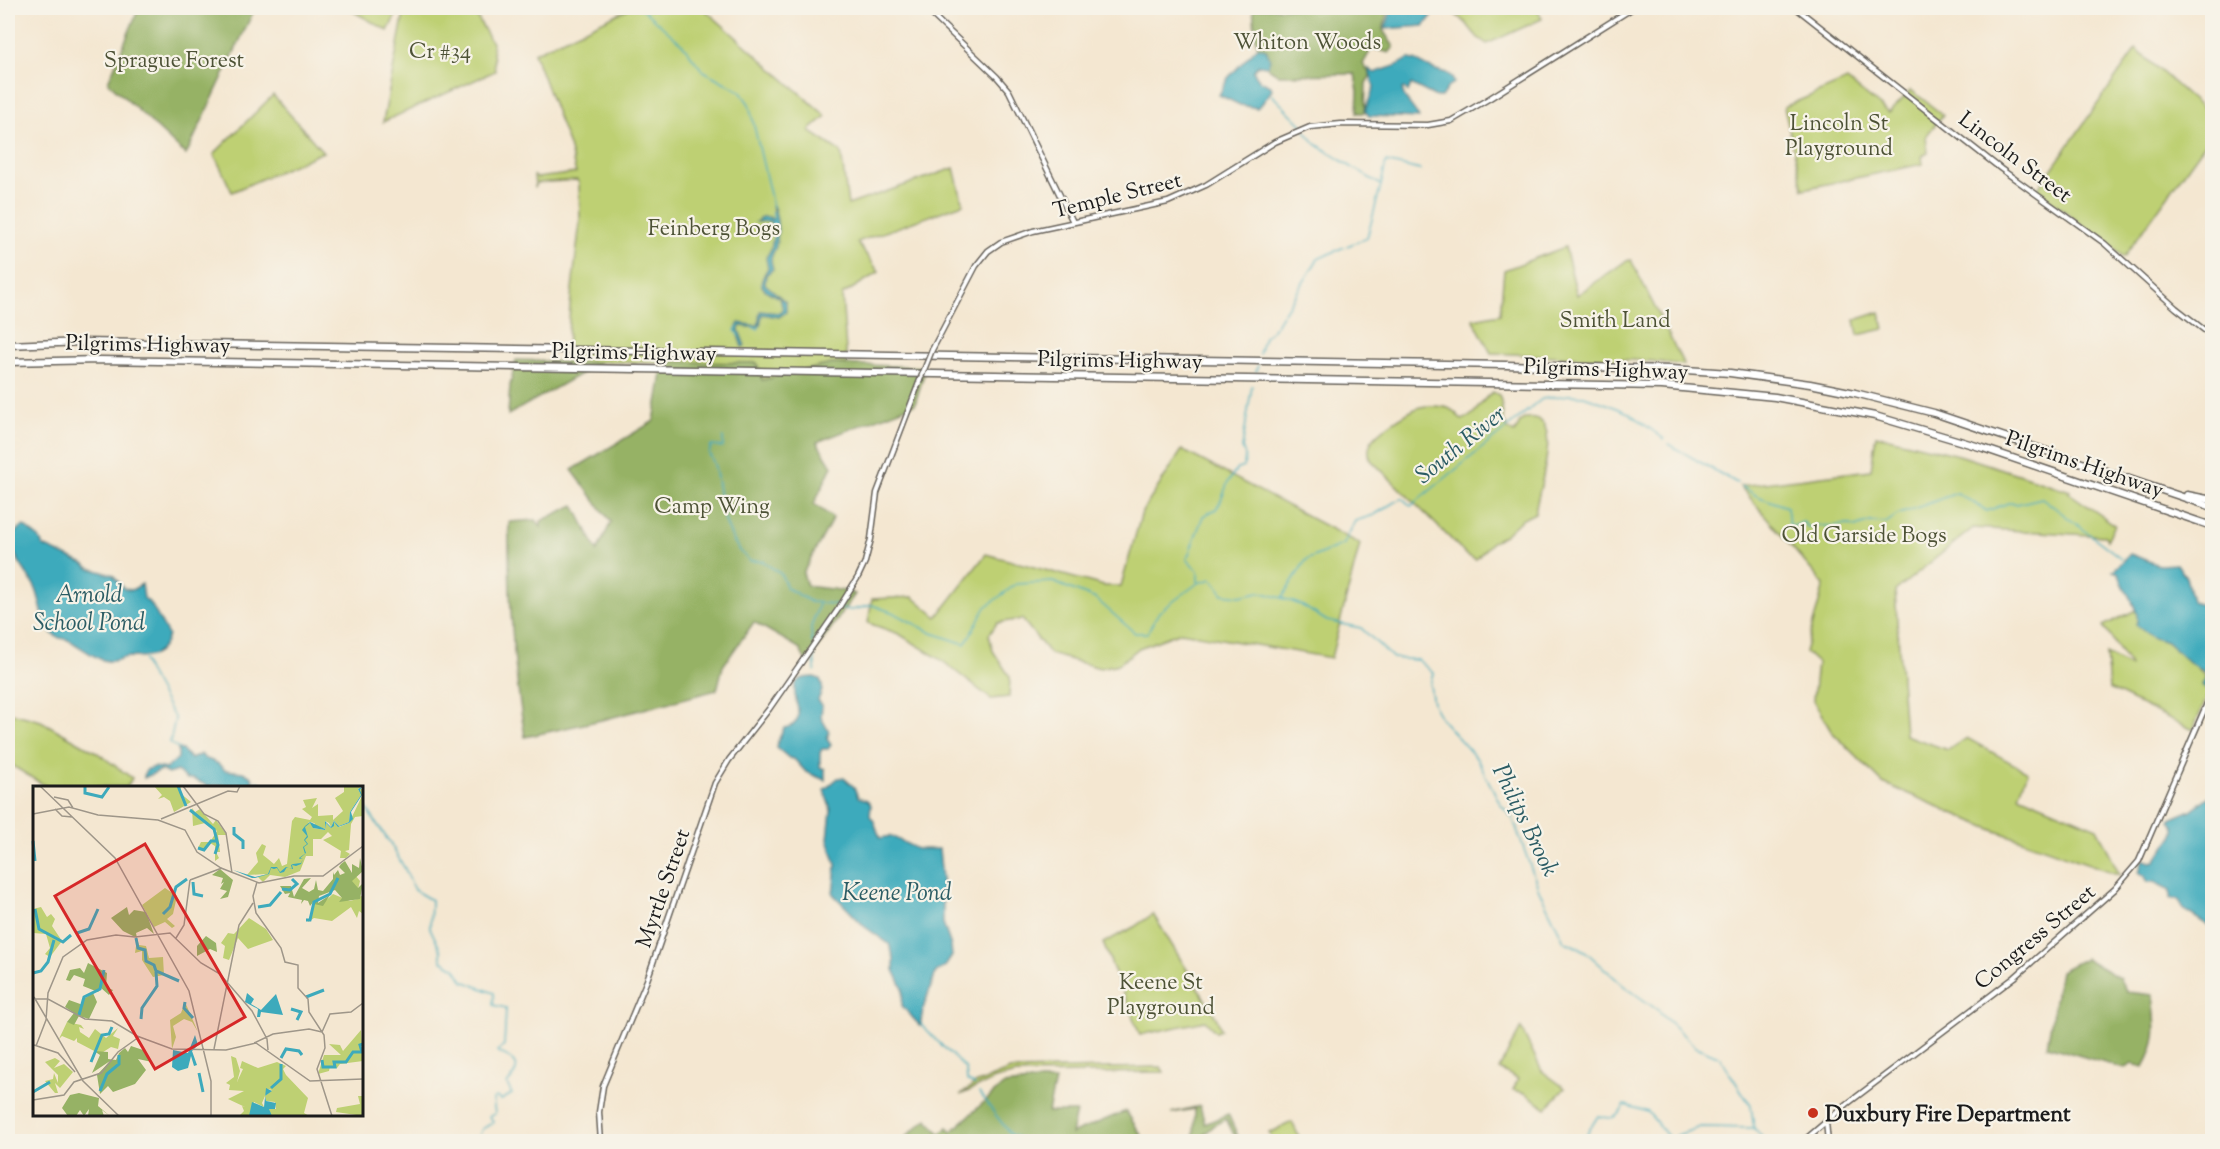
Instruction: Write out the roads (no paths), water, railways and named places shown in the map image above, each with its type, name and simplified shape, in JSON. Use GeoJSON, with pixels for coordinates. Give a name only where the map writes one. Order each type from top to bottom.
{"type":"FeatureCollection","features":[{"type":"Feature","properties":{"kind":"highway","name":"Pilgrims Highway"},"geometry":{"type":"LineString","coordinates":[[8,345],[92,342],[1306,362],[1651,369],[1743,375],[1854,393],[1934,413],[2212,507]]}},
{"type":"Feature","properties":{"kind":"highway","name":"Pilgrims Highway"},"geometry":{"type":"LineString","coordinates":[[8,362],[100,360],[1662,386],[1748,393],[1837,408],[1922,429],[2212,525]]}},
{"type":"Feature","properties":{"kind":"highway"},"geometry":{"type":"LineString","coordinates":[[2160,489],[2212,500]]}},
{"type":"Feature","properties":{"kind":"main road"},"geometry":{"type":"LineString","coordinates":[[925,8],[1009,91],[1066,212],[1073,222]]}},
{"type":"Feature","properties":{"kind":"main road","name":"Temple Street"},"geometry":{"type":"LineString","coordinates":[[794,672],[858,577],[865,562],[871,538],[877,493],[932,350],[984,254],[996,244],[1073,222],[1109,213],[1150,207],[1173,199],[1211,183],[1275,142],[1310,127],[1341,123],[1434,124],[1455,119],[1633,8]]}},
{"type":"Feature","properties":{"kind":"main road","name":"Lincoln Street"},"geometry":{"type":"LineString","coordinates":[[1796,8],[2001,169],[2086,229],[2176,308],[2212,336]]}},
{"type":"Feature","properties":{"kind":"main road"},"geometry":{"type":"LineString","coordinates":[[1062,225],[1066,212]]}},
{"type":"Feature","properties":{"kind":"main road","name":"Myrtle Street"},"geometry":{"type":"LineString","coordinates":[[601,1142],[599,1107],[603,1086],[647,980],[715,783],[731,757],[794,672]]}},
{"type":"Feature","properties":{"kind":"main road","name":"Congress Street"},"geometry":{"type":"LineString","coordinates":[[1799,1142],[2015,977],[2124,880],[2139,861],[2212,692]]}},
{"type":"Feature","properties":{"kind":"main road"},"geometry":{"type":"LineString","coordinates":[[1826,1121],[1828,1142]]}},
{"type":"Feature","properties":{"kind":"water"},"geometry":{"type":"Polygon","coordinates":[[[1392,8],[1434,8],[1436,11],[1424,26],[1385,29],[1392,8]]]}},
{"type":"Feature","properties":{"kind":"water"},"geometry":{"type":"Polygon","coordinates":[[[1257,47],[1266,49],[1270,59],[1268,66],[1258,65],[1253,71],[1260,81],[1271,86],[1272,90],[1261,105],[1257,108],[1240,105],[1219,95],[1228,78],[1257,47]]]}},
{"type":"Feature","properties":{"kind":"water"},"geometry":{"type":"Polygon","coordinates":[[[1408,59],[1448,74],[1454,83],[1441,97],[1436,97],[1411,84],[1408,92],[1402,89],[1419,118],[1369,116],[1365,111],[1374,87],[1369,69],[1375,73],[1408,59]]]}},
{"type":"Feature","properties":{"kind":"water"},"geometry":{"type":"Polygon","coordinates":[[[772,203],[777,219],[777,236],[771,259],[773,269],[766,275],[765,284],[786,302],[786,312],[779,317],[762,314],[758,328],[740,326],[739,330],[745,346],[742,347],[736,329],[739,323],[758,326],[760,311],[779,313],[783,310],[780,298],[765,290],[762,284],[768,268],[766,258],[774,235],[770,221],[756,222],[761,217],[774,220],[772,203]]]}},
{"type":"Feature","properties":{"kind":"water","name":"Arnold School Pond"},"geometry":{"type":"Polygon","coordinates":[[[24,526],[39,538],[43,546],[89,568],[113,575],[124,589],[132,590],[142,584],[144,598],[151,604],[168,635],[162,648],[149,657],[127,657],[106,661],[52,633],[45,621],[35,587],[11,547],[10,540],[13,535],[24,526]]]}},
{"type":"Feature","properties":{"kind":"water"},"geometry":{"type":"Polygon","coordinates":[[[2130,554],[2159,565],[2177,564],[2186,577],[2192,601],[2198,604],[2212,604],[2212,684],[2209,691],[2202,685],[2207,676],[2206,673],[2185,659],[2167,642],[2153,638],[2136,625],[2134,606],[2119,573],[2113,571],[2130,554]]]}},
{"type":"Feature","properties":{"kind":"water"},"geometry":{"type":"Polygon","coordinates":[[[814,677],[820,679],[822,685],[818,700],[822,706],[821,717],[829,732],[827,739],[831,745],[828,749],[822,749],[820,753],[820,767],[825,769],[825,780],[806,772],[794,759],[789,758],[777,748],[784,728],[794,724],[798,717],[794,691],[796,684],[801,679],[814,677]]]}},
{"type":"Feature","properties":{"kind":"water"},"geometry":{"type":"Polygon","coordinates":[[[178,749],[191,759],[201,754],[225,770],[243,772],[252,777],[253,781],[250,786],[208,786],[193,779],[187,779],[177,771],[168,774],[161,770],[144,778],[145,771],[150,768],[166,769],[178,758],[178,749]]]}},
{"type":"Feature","properties":{"kind":"water","name":"Keene Pond"},"geometry":{"type":"Polygon","coordinates":[[[838,778],[844,778],[854,787],[858,797],[867,800],[871,805],[870,816],[881,838],[891,836],[917,849],[939,849],[943,889],[943,923],[952,956],[945,967],[936,972],[924,1006],[920,1026],[902,1006],[903,989],[894,970],[894,958],[889,944],[865,927],[833,894],[836,865],[828,839],[831,810],[824,790],[838,778]]]}},
{"type":"Feature","properties":{"kind":"water"},"geometry":{"type":"Polygon","coordinates":[[[2212,794],[2212,928],[2184,910],[2179,900],[2170,899],[2170,890],[2154,882],[2148,882],[2144,875],[2139,873],[2143,859],[2150,862],[2155,861],[2175,833],[2175,827],[2170,821],[2172,818],[2191,810],[2212,794]]]}},
{"type":"Feature","properties":{"kind":"waterway","name":"South River"},"geometry":{"type":"LineString","coordinates":[[641,8],[682,44],[702,70],[740,91],[749,104],[773,207]]}},
{"type":"Feature","properties":{"kind":"waterway"},"geometry":{"type":"LineString","coordinates":[[1272,95],[1303,126]]}},
{"type":"Feature","properties":{"kind":"waterway"},"geometry":{"type":"LineString","coordinates":[[1305,131],[1316,144],[1353,168]]}},
{"type":"Feature","properties":{"kind":"waterway"},"geometry":{"type":"LineString","coordinates":[[1381,185],[1386,162],[1420,170]]}},
{"type":"Feature","properties":{"kind":"waterway"},"geometry":{"type":"LineString","coordinates":[[1347,246],[1367,238],[1381,185],[1355,169]]}},
{"type":"Feature","properties":{"kind":"waterway","name":"South River"},"geometry":{"type":"LineString","coordinates":[[773,211],[774,221]]}},
{"type":"Feature","properties":{"kind":"waterway"},"geometry":{"type":"LineString","coordinates":[[1284,313],[1318,259],[1344,247]]}},
{"type":"Feature","properties":{"kind":"waterway"},"geometry":{"type":"LineString","coordinates":[[1259,354],[1264,337],[1273,330],[1282,315]]}},
{"type":"Feature","properties":{"kind":"waterway","name":"South River"},"geometry":{"type":"LineString","coordinates":[[739,326],[735,330],[739,336]]}},
{"type":"Feature","properties":{"kind":"waterway","name":"South River"},"geometry":{"type":"LineString","coordinates":[[752,327],[758,329],[759,326]]}},
{"type":"Feature","properties":{"kind":"waterway"},"geometry":{"type":"LineString","coordinates":[[1256,372],[1258,365]]}},
{"type":"Feature","properties":{"kind":"waterway"},"geometry":{"type":"LineString","coordinates":[[1198,583],[1198,571],[1187,559],[1203,516],[1216,509],[1228,482],[1237,469],[1244,467],[1245,455],[1242,448],[1252,386]]}},
{"type":"Feature","properties":{"kind":"waterway","name":"South River"},"geometry":{"type":"LineString","coordinates":[[723,437],[723,447],[711,446],[709,454],[715,469],[727,527],[742,554],[750,561],[762,561],[781,574],[787,588],[811,602],[834,604],[842,609],[852,610],[872,605],[894,613],[932,633],[965,644],[986,607],[1016,584],[1053,582],[1096,599],[1135,633],[1147,633],[1159,612],[1198,583],[1212,579],[1223,594],[1240,596],[1259,592],[1282,598],[1306,560],[1344,544],[1355,521],[1374,515],[1402,498],[1411,506],[1542,399],[1568,395],[1584,396],[1629,413],[1664,439]]}},
{"type":"Feature","properties":{"kind":"waterway","name":"South River"},"geometry":{"type":"LineString","coordinates":[[1668,444],[1737,483]]}},
{"type":"Feature","properties":{"kind":"waterway","name":"South River"},"geometry":{"type":"LineString","coordinates":[[1741,486],[1757,496],[1787,507],[1789,524],[1794,526],[1803,522],[1808,527],[1816,525],[1855,527],[1870,522],[1886,523],[1897,515],[1957,493],[1987,511],[2011,502],[2017,504],[2042,498],[2121,558]]}},
{"type":"Feature","properties":{"kind":"waterway","name":"Philips Brook"},"geometry":{"type":"LineString","coordinates":[[1282,598],[1301,605],[1327,621],[1361,628],[1393,658],[1418,660],[1433,673],[1430,685],[1433,704],[1442,720],[1477,759],[1500,803],[1513,819],[1539,890],[1564,941],[1585,951],[1624,986],[1659,1011]]}},
{"type":"Feature","properties":{"kind":"waterway"},"geometry":{"type":"LineString","coordinates":[[812,643],[811,627],[819,604]]}},
{"type":"Feature","properties":{"kind":"waterway"},"geometry":{"type":"LineString","coordinates":[[814,649],[815,671]]}},
{"type":"Feature","properties":{"kind":"waterway"},"geometry":{"type":"LineString","coordinates":[[144,660],[175,719],[170,743],[179,749]]}},
{"type":"Feature","properties":{"kind":"waterway"},"geometry":{"type":"LineString","coordinates":[[257,781],[266,786]]}},
{"type":"Feature","properties":{"kind":"waterway"},"geometry":{"type":"LineString","coordinates":[[366,808],[390,843],[414,890],[431,900],[430,928],[441,951],[441,960],[455,968],[463,981],[494,993],[493,1005],[506,1008],[504,1046],[497,1051],[516,1064],[517,1068],[507,1084],[512,1094],[501,1100],[496,1097],[493,1099],[495,1114],[489,1116],[494,1122],[482,1129],[477,1142]]}},
{"type":"Feature","properties":{"kind":"waterway","name":"Philips Brook"},"geometry":{"type":"LineString","coordinates":[[1660,1013],[1696,1047],[1718,1056]]}},
{"type":"Feature","properties":{"kind":"waterway"},"geometry":{"type":"LineString","coordinates":[[921,1023],[966,1069],[967,1081],[975,1085]]}},
{"type":"Feature","properties":{"kind":"waterway","name":"Philips Brook"},"geometry":{"type":"LineString","coordinates":[[1720,1058],[1751,1106],[1754,1128],[1766,1142]]}},
{"type":"Feature","properties":{"kind":"waterway"},"geometry":{"type":"LineString","coordinates":[[979,1093],[1011,1135],[1030,1142]]}},
{"type":"Feature","properties":{"kind":"waterway"},"geometry":{"type":"LineString","coordinates":[[1585,1142],[1598,1116],[1614,1117],[1625,1105],[1648,1112],[1670,1139]]}},
{"type":"Feature","properties":{"kind":"waterway"},"geometry":{"type":"LineString","coordinates":[[1675,1136],[1700,1127],[1753,1128]]}},
{"type":"Feature","properties":{"kind":"place","name":"Duxbury Fire Department"},"geometry":{"type":"Point","coordinates":[1813,1113]}},
{"type":"Feature","properties":{"kind":"park label","name":"Whiton Woods"},"geometry":{"type":"Point","coordinates":[1307,41]}},
{"type":"Feature","properties":{"kind":"park label","name":"Cr #34"},"geometry":{"type":"Point","coordinates":[440,50]}},
{"type":"Feature","properties":{"kind":"park label","name":"Sprague Forest"},"geometry":{"type":"Point","coordinates":[174,59]}},
{"type":"Feature","properties":{"kind":"park label","name":"Lincoln St Playground"},"geometry":{"type":"Point","coordinates":[1839,134]}},
{"type":"Feature","properties":{"kind":"park label","name":"Feinberg Bogs"},"geometry":{"type":"Point","coordinates":[714,227]}},
{"type":"Feature","properties":{"kind":"park label","name":"Smith Land"},"geometry":{"type":"Point","coordinates":[1615,319]}},
{"type":"Feature","properties":{"kind":"park label","name":"Camp Wing"},"geometry":{"type":"Point","coordinates":[712,505]}},
{"type":"Feature","properties":{"kind":"park label","name":"Old Garside Bogs"},"geometry":{"type":"Point","coordinates":[1864,534]}},
{"type":"Feature","properties":{"kind":"park label","name":"Keene St Playground"},"geometry":{"type":"Point","coordinates":[1161,994]}}]}
